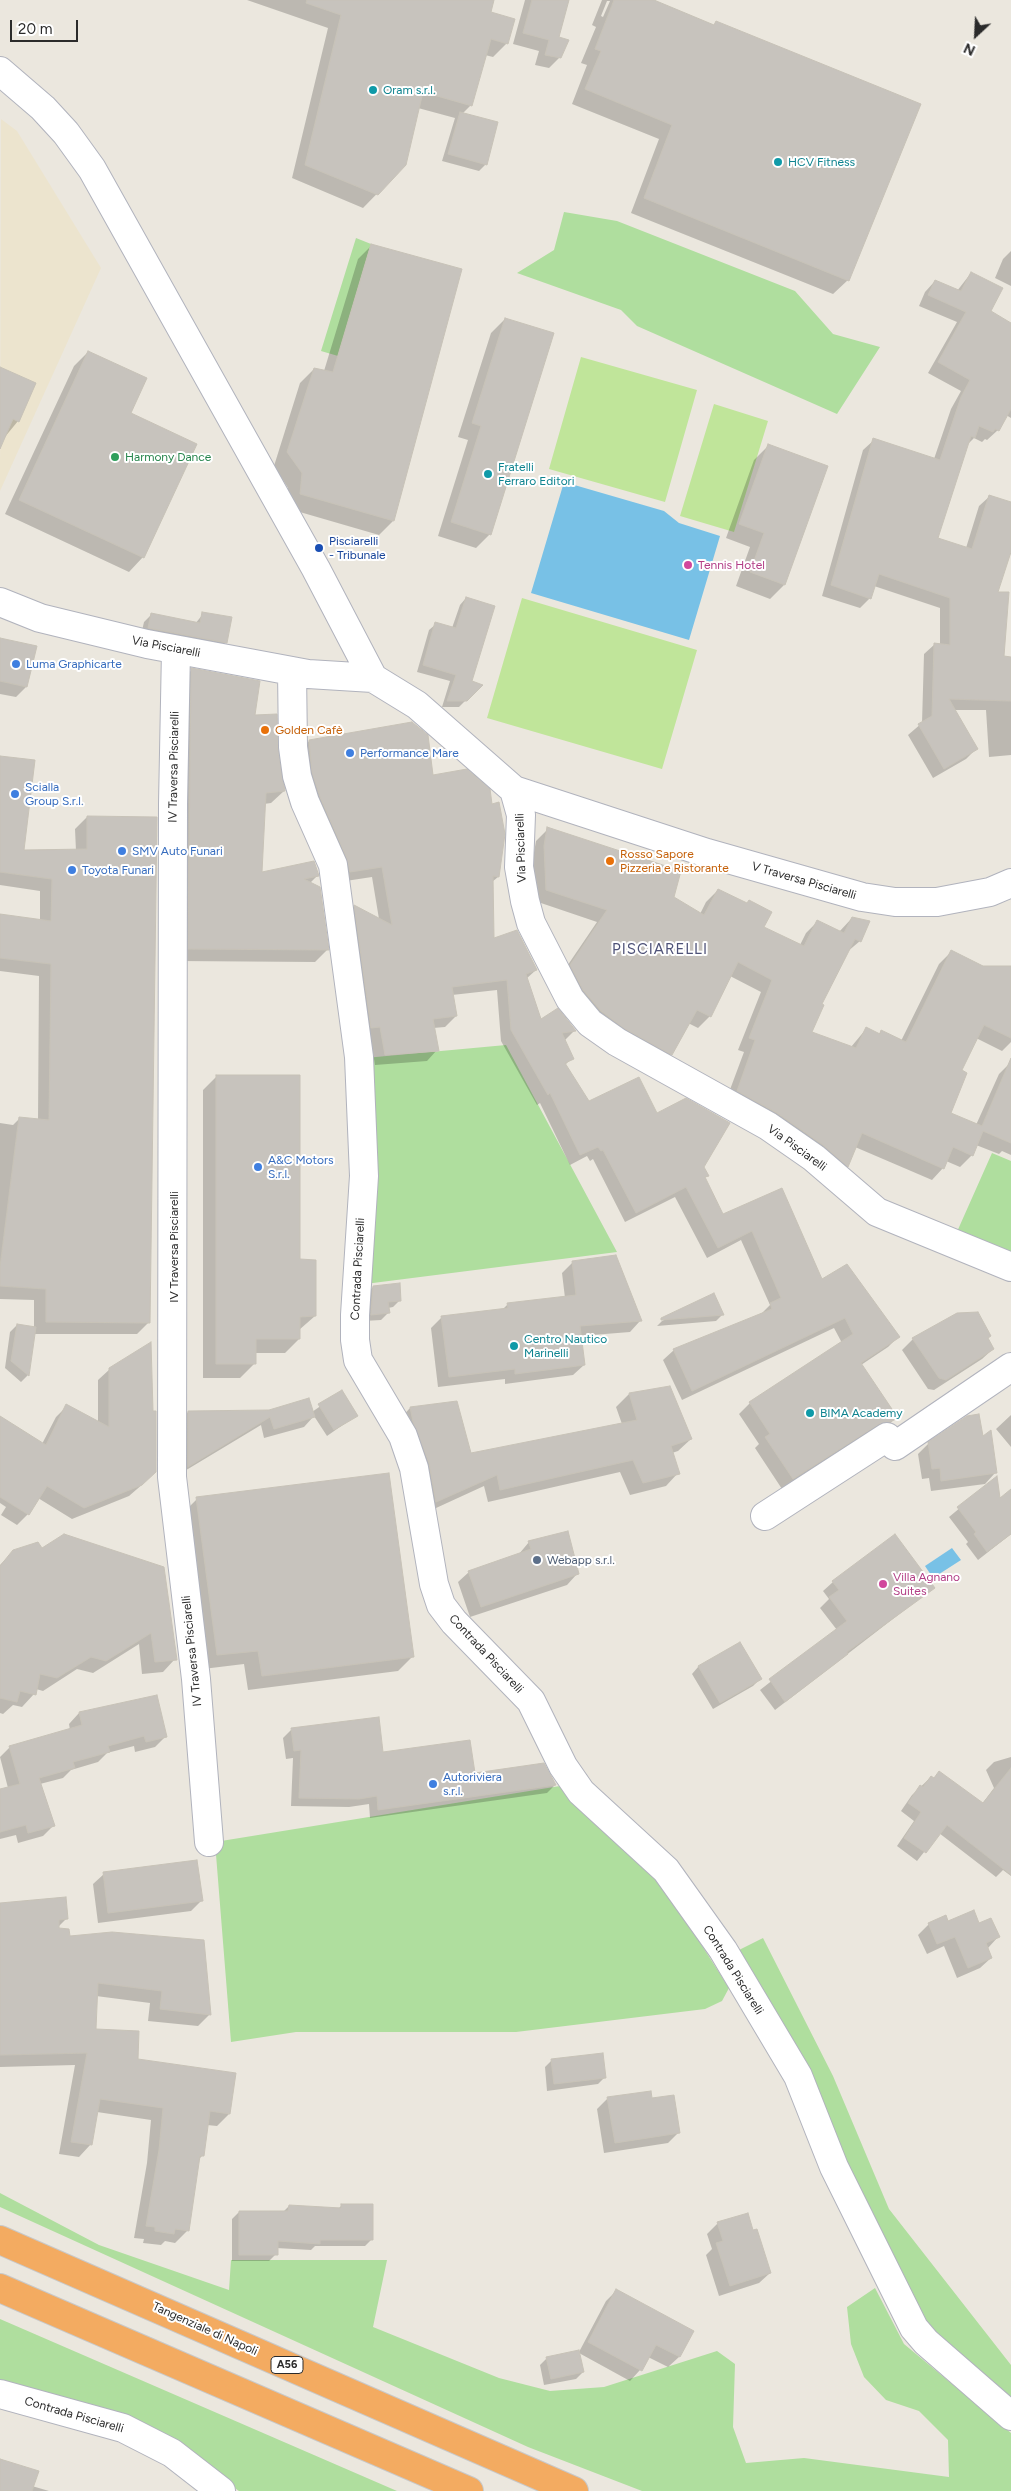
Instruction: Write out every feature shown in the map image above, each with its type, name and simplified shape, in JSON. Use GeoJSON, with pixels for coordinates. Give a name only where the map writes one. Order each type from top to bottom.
{"type":"FeatureCollection","features":[{"type":"Feature","properties":{"kind":"highway","name":"Tangenziale di Napoli"},"geometry":{"type":"LineString","coordinates":[[0,2240],[574,2491]]}},
{"type":"Feature","properties":{"kind":"highway"},"geometry":{"type":"LineString","coordinates":[[0,2288],[469,2491]]}},
{"type":"Feature","properties":{"kind":"street"},"geometry":{"type":"LineString","coordinates":[[0,71],[43,108],[66,133],[92,169],[316,570],[373,678]]}},
{"type":"Feature","properties":{"kind":"street","name":"Via Pisciarelli"},"geometry":{"type":"LineString","coordinates":[[0,602],[40,618],[176,650],[308,674],[373,678],[417,705],[514,790],[521,815],[519,868],[524,901],[531,923],[570,999],[590,1023],[617,1042],[768,1126],[814,1158],[877,1212],[1011,1268]]}},
{"type":"Feature","properties":{"kind":"street","name":"IV Traversa Pisciarelli"},"geometry":{"type":"LineString","coordinates":[[176,650],[173,804],[172,1477],[196,1679],[209,1842]]}},
{"type":"Feature","properties":{"kind":"street","name":"Contrada Pisciarelli"},"geometry":{"type":"LineString","coordinates":[[292,671],[293,747],[297,776],[305,802],[333,865],[359,1057],[364,1176],[355,1340],[358,1360],[403,1436],[414,1468],[434,1584],[441,1605],[454,1622],[531,1701],[563,1766],[581,1792],[666,1870],[723,1950],[798,2076],[834,2167],[914,2328],[926,2342],[1011,2416]]}},
{"type":"Feature","properties":{"kind":"street","name":"V Traversa Pisciarelli"},"geometry":{"type":"LineString","coordinates":[[514,790],[707,853],[862,897],[895,902],[937,902],[990,892],[1011,883]]}},
{"type":"Feature","properties":{"kind":"street"},"geometry":{"type":"LineString","coordinates":[[765,1516],[887,1437],[895,1446],[1011,1367]]}},
{"type":"Feature","properties":{"kind":"street","name":"Contrada Pisciarelli"},"geometry":{"type":"LineString","coordinates":[[0,2394],[123,2428],[172,2453],[221,2491]]}},
{"type":"Feature","properties":{"kind":"shaded area"},"geometry":{"type":"Polygon","coordinates":[[[1,119],[17,131],[101,268],[0,491],[1,119]]]}},
{"type":"Feature","properties":{"kind":"green space"},"geometry":{"type":"Polygon","coordinates":[[[564,212],[617,221],[795,291],[833,334],[880,347],[837,414],[637,326],[621,310],[517,273],[554,250],[564,212]]]}},
{"type":"Feature","properties":{"kind":"green space"},"geometry":{"type":"Polygon","coordinates":[[[356,238],[371,244],[338,356],[321,351],[356,238]]]}},
{"type":"Feature","properties":{"kind":"green space"},"geometry":{"type":"Polygon","coordinates":[[[581,357],[697,390],[665,502],[549,469],[581,357]]]}},
{"type":"Feature","properties":{"kind":"green space"},"geometry":{"type":"Polygon","coordinates":[[[714,404],[768,421],[734,532],[680,516],[714,404]]]}},
{"type":"Feature","properties":{"kind":"green space"},"geometry":{"type":"Polygon","coordinates":[[[522,598],[697,650],[662,769],[487,718],[522,598]]]}},
{"type":"Feature","properties":{"kind":"green space"},"geometry":{"type":"Polygon","coordinates":[[[506,1045],[617,1252],[365,1284],[365,1058],[506,1045]]]}},
{"type":"Feature","properties":{"kind":"green space"},"geometry":{"type":"Polygon","coordinates":[[[992,1153],[1011,1161],[1011,1257],[956,1234],[992,1153]]]}},
{"type":"Feature","properties":{"kind":"green space"},"geometry":{"type":"Polygon","coordinates":[[[560,1786],[664,1886],[729,1988],[722,2001],[705,2009],[516,2032],[296,2032],[231,2042],[215,1842],[560,1786]]]}},
{"type":"Feature","properties":{"kind":"green space"},"geometry":{"type":"Polygon","coordinates":[[[763,1938],[833,2076],[889,2209],[1011,2365],[1011,2405],[932,2338],[737,1951],[763,1938]]]}},
{"type":"Feature","properties":{"kind":"green space"},"geometry":{"type":"Polygon","coordinates":[[[0,2193],[99,2245],[229,2290],[231,2260],[387,2260],[373,2327],[499,2378],[550,2391],[604,2387],[717,2351],[735,2364],[733,2427],[746,2463],[804,2458],[949,2477],[948,2440],[919,2411],[886,2400],[864,2377],[851,2344],[847,2307],[875,2288],[904,2344],[1011,2433],[1011,2491],[642,2491],[528,2447],[0,2207],[0,2193]]]}},
{"type":"Feature","properties":{"kind":"green space"},"geometry":{"type":"Polygon","coordinates":[[[0,2319],[397,2491],[239,2491],[150,2428],[0,2380],[0,2319]]]}},
{"type":"Feature","properties":{"kind":"water"},"geometry":{"type":"Polygon","coordinates":[[[564,482],[664,511],[679,523],[720,536],[689,640],[531,593],[564,482]]]}},
{"type":"Feature","properties":{"kind":"water"},"geometry":{"type":"Polygon","coordinates":[[[952,1548],[961,1560],[933,1578],[925,1566],[952,1548]]]}},
{"type":"Feature","properties":{"kind":"building","name":"Oram s.r.l."},"geometry":{"type":"Polygon","coordinates":[[[307,0],[494,0],[491,12],[515,19],[508,44],[491,39],[472,106],[423,92],[406,165],[378,195],[305,165],[341,15],[306,3],[307,0]]]}},
{"type":"Feature","properties":{"kind":"building"},"geometry":{"type":"Polygon","coordinates":[[[532,0],[569,0],[559,37],[569,40],[561,58],[545,55],[549,40],[523,33],[532,0]]]}},
{"type":"Feature","properties":{"kind":"building","name":"HCV Fitness"},"geometry":{"type":"Polygon","coordinates":[[[614,0],[654,0],[714,25],[716,21],[921,104],[849,281],[644,198],[672,125],[585,89],[601,51],[595,49],[614,0]]]}},
{"type":"Feature","properties":{"kind":"building"},"geometry":{"type":"Polygon","coordinates":[[[460,112],[498,122],[487,165],[448,154],[460,112]]]}},
{"type":"Feature","properties":{"kind":"building"},"geometry":{"type":"Polygon","coordinates":[[[371,244],[462,269],[394,521],[300,494],[302,473],[287,452],[314,368],[333,372],[371,244]]]}},
{"type":"Feature","properties":{"kind":"building"},"geometry":{"type":"Polygon","coordinates":[[[971,272],[1003,288],[991,311],[1011,323],[1011,409],[999,431],[995,429],[993,432],[979,426],[975,438],[971,436],[938,538],[972,549],[989,495],[1011,502],[1011,552],[998,592],[1009,592],[1004,656],[1011,657],[1011,701],[949,699],[978,749],[944,769],[918,724],[932,716],[934,643],[950,645],[950,598],[879,574],[871,599],[831,585],[873,438],[940,460],[961,397],[970,380],[938,362],[966,312],[928,295],[935,280],[961,291],[971,272]]]}},
{"type":"Feature","properties":{"kind":"building","name":"Fratelli Ferraro Editori"},"geometry":{"type":"Polygon","coordinates":[[[505,318],[554,333],[491,535],[451,522],[481,426],[472,423],[505,318]]]}},
{"type":"Feature","properties":{"kind":"building","name":"Harmony Dance"},"geometry":{"type":"Polygon","coordinates":[[[88,351],[147,378],[131,413],[197,444],[144,558],[19,500],[88,351]]]}},
{"type":"Feature","properties":{"kind":"building"},"geometry":{"type":"Polygon","coordinates":[[[0,367],[36,383],[19,422],[13,419],[0,449],[0,367]]]}},
{"type":"Feature","properties":{"kind":"building"},"geometry":{"type":"Polygon","coordinates":[[[768,444],[828,466],[785,585],[750,572],[764,533],[739,524],[768,444]]]}},
{"type":"Feature","properties":{"kind":"building"},"geometry":{"type":"Polygon","coordinates":[[[466,597],[495,606],[472,681],[483,685],[467,701],[447,701],[456,675],[423,665],[435,622],[456,628],[466,597]]]}},
{"type":"Feature","properties":{"kind":"building"},"geometry":{"type":"Polygon","coordinates":[[[202,612],[232,617],[227,643],[148,628],[151,613],[200,623],[202,612]]]}},
{"type":"Feature","properties":{"kind":"building","name":"Luma Graphicarte"},"geometry":{"type":"Polygon","coordinates":[[[0,638],[37,646],[27,687],[0,681],[0,638]]]}},
{"type":"Feature","properties":{"kind":"building"},"geometry":{"type":"Polygon","coordinates":[[[191,668],[260,681],[255,715],[277,714],[278,749],[285,791],[266,793],[262,872],[314,861],[319,876],[304,879],[320,887],[329,950],[188,949],[191,668]]]}},
{"type":"Feature","properties":{"kind":"building"},"geometry":{"type":"Polygon","coordinates":[[[412,722],[428,735],[433,775],[467,769],[490,789],[492,804],[499,802],[505,834],[499,877],[493,876],[494,938],[517,930],[537,970],[526,974],[541,1019],[558,1008],[576,1031],[562,1033],[574,1059],[565,1063],[589,1101],[639,1077],[657,1113],[686,1098],[730,1123],[704,1167],[709,1176],[705,1177],[723,1214],[782,1188],[822,1279],[847,1264],[900,1337],[861,1363],[898,1418],[879,1424],[793,1479],[765,1437],[770,1434],[749,1402],[853,1334],[845,1318],[692,1391],[673,1349],[772,1309],[770,1303],[781,1298],[752,1231],[718,1248],[686,1187],[636,1213],[603,1150],[601,1151],[598,1147],[580,1155],[550,1093],[548,1095],[511,1030],[507,980],[452,987],[457,1016],[433,1019],[439,1051],[385,1055],[380,1027],[371,1028],[354,905],[392,925],[382,867],[350,872],[347,859],[320,797],[312,773],[309,740],[412,722]]]}},
{"type":"Feature","properties":{"kind":"building"},"geometry":{"type":"Polygon","coordinates":[[[0,756],[35,760],[24,850],[87,849],[87,816],[157,817],[150,1323],[46,1322],[46,1289],[0,1286],[0,1267],[19,1117],[49,1120],[51,964],[0,958],[0,914],[51,921],[52,879],[0,872],[0,756]]]}},
{"type":"Feature","properties":{"kind":"building"},"geometry":{"type":"Polygon","coordinates":[[[547,827],[681,871],[674,897],[704,915],[718,889],[747,903],[749,900],[772,912],[764,927],[804,946],[817,920],[844,933],[852,917],[870,921],[861,942],[855,939],[822,1004],[824,1005],[812,1032],[856,1048],[866,1027],[880,1034],[881,1030],[906,1042],[951,950],[983,966],[1011,966],[1011,1038],[984,1025],[962,1070],[967,1073],[951,1113],[982,1126],[1011,1058],[1011,1143],[983,1131],[973,1156],[953,1147],[944,1169],[862,1133],[848,1167],[823,1145],[777,1113],[737,1091],[755,1040],[749,1038],[772,980],[738,962],[711,1017],[697,1010],[672,1055],[625,1029],[601,1011],[583,990],[570,965],[607,910],[546,890],[544,846],[547,827]]]}},
{"type":"Feature","properties":{"kind":"building","name":"A&C Motors S.r.l."},"geometry":{"type":"Polygon","coordinates":[[[216,1075],[300,1075],[300,1259],[316,1260],[316,1316],[300,1317],[300,1339],[256,1339],[256,1364],[216,1364],[216,1075]]]}},
{"type":"Feature","properties":{"kind":"building","name":"Centro Nautico Marinelli"},"geometry":{"type":"Polygon","coordinates":[[[616,1255],[642,1321],[580,1326],[585,1365],[515,1374],[515,1369],[449,1377],[441,1316],[508,1308],[507,1303],[576,1295],[572,1261],[616,1255]]]}},
{"type":"Feature","properties":{"kind":"building"},"geometry":{"type":"Polygon","coordinates":[[[400,1283],[401,1301],[388,1302],[390,1313],[371,1315],[373,1286],[400,1283]]]}},
{"type":"Feature","properties":{"kind":"building"},"geometry":{"type":"Polygon","coordinates":[[[714,1293],[724,1315],[661,1320],[661,1318],[714,1293]]]}},
{"type":"Feature","properties":{"kind":"building"},"geometry":{"type":"Polygon","coordinates":[[[978,1312],[991,1336],[988,1338],[994,1349],[946,1380],[939,1378],[912,1338],[957,1313],[978,1312]]]}},
{"type":"Feature","properties":{"kind":"building"},"geometry":{"type":"Polygon","coordinates":[[[17,1324],[36,1327],[29,1376],[11,1361],[17,1324]]]}},
{"type":"Feature","properties":{"kind":"building"},"geometry":{"type":"Polygon","coordinates":[[[151,1342],[153,1411],[156,1411],[156,1472],[142,1485],[84,1508],[47,1486],[29,1515],[0,1497],[0,1416],[46,1445],[66,1404],[109,1427],[109,1368],[151,1342]]]}},
{"type":"Feature","properties":{"kind":"building"},"geometry":{"type":"Polygon","coordinates":[[[670,1386],[692,1439],[671,1446],[680,1474],[643,1483],[633,1460],[500,1490],[497,1475],[436,1502],[429,1463],[413,1422],[410,1407],[457,1401],[471,1453],[637,1420],[629,1393],[670,1386]]]}},
{"type":"Feature","properties":{"kind":"building"},"geometry":{"type":"Polygon","coordinates":[[[342,1390],[358,1416],[334,1430],[318,1404],[342,1390]]]}},
{"type":"Feature","properties":{"kind":"building"},"geometry":{"type":"Polygon","coordinates":[[[309,1398],[315,1417],[274,1429],[270,1417],[188,1467],[188,1411],[269,1410],[309,1398]]]}},
{"type":"Feature","properties":{"kind":"building"},"geometry":{"type":"Polygon","coordinates":[[[979,1414],[983,1436],[991,1430],[997,1473],[941,1481],[940,1468],[932,1469],[928,1442],[967,1416],[979,1414]]]}},
{"type":"Feature","properties":{"kind":"building"},"geometry":{"type":"Polygon","coordinates":[[[389,1473],[414,1657],[262,1676],[258,1651],[217,1655],[196,1497],[389,1473]]]}},
{"type":"Feature","properties":{"kind":"building"},"geometry":{"type":"Polygon","coordinates":[[[997,1476],[1000,1498],[1011,1489],[1011,1534],[987,1552],[974,1534],[976,1532],[957,1507],[997,1476]]]}},
{"type":"Feature","properties":{"kind":"building","name":"Webapp s.r.l."},"geometry":{"type":"Polygon","coordinates":[[[568,1531],[579,1574],[481,1607],[468,1571],[531,1549],[528,1541],[568,1531]]]}},
{"type":"Feature","properties":{"kind":"building"},"geometry":{"type":"Polygon","coordinates":[[[64,1534],[164,1567],[177,1660],[155,1662],[151,1633],[106,1661],[91,1657],[57,1678],[40,1674],[36,1695],[20,1691],[17,1702],[0,1698],[0,1566],[13,1550],[38,1542],[42,1548],[64,1534]]]}},
{"type":"Feature","properties":{"kind":"building","name":"Villa Agnano Suites"},"geometry":{"type":"Polygon","coordinates":[[[895,1534],[935,1588],[847,1652],[848,1654],[785,1702],[769,1679],[847,1621],[829,1597],[839,1590],[832,1581],[895,1534]]]}},
{"type":"Feature","properties":{"kind":"building"},"geometry":{"type":"Polygon","coordinates":[[[740,1642],[762,1679],[720,1703],[698,1666],[740,1642]]]}},
{"type":"Feature","properties":{"kind":"building"},"geometry":{"type":"Polygon","coordinates":[[[157,1695],[167,1737],[146,1742],[144,1736],[108,1746],[110,1752],[73,1762],[75,1768],[39,1778],[55,1826],[28,1833],[26,1825],[0,1832],[0,1789],[20,1784],[9,1746],[82,1725],[79,1712],[157,1695]]]}},
{"type":"Feature","properties":{"kind":"building"},"geometry":{"type":"Polygon","coordinates":[[[379,1717],[383,1752],[470,1740],[475,1773],[544,1763],[556,1785],[378,1810],[377,1796],[359,1799],[299,1798],[301,1750],[294,1751],[291,1728],[379,1717]]]}},
{"type":"Feature","properties":{"kind":"building"},"geometry":{"type":"Polygon","coordinates":[[[1011,1768],[1011,1875],[947,1825],[926,1853],[904,1838],[921,1812],[908,1803],[920,1785],[923,1787],[931,1776],[934,1778],[939,1771],[983,1803],[1011,1768]]]}},
{"type":"Feature","properties":{"kind":"building"},"geometry":{"type":"Polygon","coordinates":[[[197,1860],[203,1901],[108,1913],[103,1872],[197,1860]]]}},
{"type":"Feature","properties":{"kind":"building"},"geometry":{"type":"Polygon","coordinates":[[[66,1897],[68,1919],[59,1920],[59,1928],[69,1929],[70,1936],[112,1932],[204,1940],[211,2015],[160,2009],[162,1991],[98,1983],[96,2029],[139,2031],[138,2059],[236,2073],[230,2114],[210,2111],[204,2156],[200,2156],[189,2231],[175,2229],[174,2234],[155,2231],[155,2227],[146,2226],[159,2150],[163,2108],[100,2099],[92,2145],[71,2142],[87,2053],[0,2055],[0,1903],[66,1897]]]}},
{"type":"Feature","properties":{"kind":"building"},"geometry":{"type":"Polygon","coordinates":[[[974,1910],[979,1923],[991,1918],[1000,1937],[986,1943],[992,1958],[968,1968],[955,1937],[937,1944],[928,1923],[946,1915],[948,1921],[974,1910]]]}},
{"type":"Feature","properties":{"kind":"building"},"geometry":{"type":"Polygon","coordinates":[[[603,2053],[606,2078],[554,2084],[551,2059],[603,2053]]]}},
{"type":"Feature","properties":{"kind":"building"},"geometry":{"type":"Polygon","coordinates":[[[651,2091],[652,2098],[674,2095],[680,2133],[615,2143],[607,2097],[651,2091]]]}},
{"type":"Feature","properties":{"kind":"building"},"geometry":{"type":"Polygon","coordinates":[[[341,2204],[373,2204],[373,2240],[320,2240],[320,2244],[278,2241],[278,2255],[239,2255],[239,2211],[288,2211],[289,2205],[341,2208],[341,2204]]]}},
{"type":"Feature","properties":{"kind":"building"},"geometry":{"type":"Polygon","coordinates":[[[748,2213],[753,2230],[757,2229],[771,2273],[730,2286],[716,2243],[723,2241],[717,2222],[748,2213]]]}},
{"type":"Feature","properties":{"kind":"building"},"geometry":{"type":"Polygon","coordinates":[[[616,2289],[694,2331],[680,2357],[656,2345],[642,2371],[588,2342],[616,2289]]]}},
{"type":"Feature","properties":{"kind":"building"},"geometry":{"type":"Polygon","coordinates":[[[579,2350],[584,2372],[551,2379],[546,2357],[579,2350]]]}},
{"type":"Feature","properties":{"kind":"building"},"geometry":{"type":"Polygon","coordinates":[[[0,2459],[39,2471],[32,2491],[0,2491],[0,2459]]]}},
{"type":"Feature","properties":{"kind":"place","name":"Oram s.r.l."},"geometry":{"type":"Point","coordinates":[373,90]}},
{"type":"Feature","properties":{"kind":"place","name":"HCV Fitness"},"geometry":{"type":"Point","coordinates":[778,162]}},
{"type":"Feature","properties":{"kind":"place","name":"Harmony Dance"},"geometry":{"type":"Point","coordinates":[115,457]}},
{"type":"Feature","properties":{"kind":"place","name":"Fratelli Ferraro Editori"},"geometry":{"type":"Point","coordinates":[488,474]}},
{"type":"Feature","properties":{"kind":"place","name":"Pisciarelli - Tribunale"},"geometry":{"type":"Point","coordinates":[319,548]}},
{"type":"Feature","properties":{"kind":"place","name":"Tennis Hotel"},"geometry":{"type":"Point","coordinates":[688,565]}},
{"type":"Feature","properties":{"kind":"place","name":"Luma Graphicarte"},"geometry":{"type":"Point","coordinates":[16,664]}},
{"type":"Feature","properties":{"kind":"place","name":"Golden Cafè"},"geometry":{"type":"Point","coordinates":[265,730]}},
{"type":"Feature","properties":{"kind":"place","name":"Performance Mare"},"geometry":{"type":"Point","coordinates":[350,753]}},
{"type":"Feature","properties":{"kind":"place","name":"Scialla Group S.r.l."},"geometry":{"type":"Point","coordinates":[15,794]}},
{"type":"Feature","properties":{"kind":"place","name":"SMV Auto Funari"},"geometry":{"type":"Point","coordinates":[122,851]}},
{"type":"Feature","properties":{"kind":"place","name":"Rosso Sapore Pizzeria e Ristorante"},"geometry":{"type":"Point","coordinates":[610,861]}},
{"type":"Feature","properties":{"kind":"place","name":"Toyota Funari"},"geometry":{"type":"Point","coordinates":[72,870]}},
{"type":"Feature","properties":{"kind":"place","name":"A&C Motors S.r.l."},"geometry":{"type":"Point","coordinates":[258,1167]}},
{"type":"Feature","properties":{"kind":"place","name":"Centro Nautico Marinelli"},"geometry":{"type":"Point","coordinates":[514,1346]}},
{"type":"Feature","properties":{"kind":"place","name":"BIMA Academy"},"geometry":{"type":"Point","coordinates":[810,1413]}},
{"type":"Feature","properties":{"kind":"place","name":"Webapp s.r.l."},"geometry":{"type":"Point","coordinates":[537,1560]}},
{"type":"Feature","properties":{"kind":"place","name":"Villa Agnano Suites"},"geometry":{"type":"Point","coordinates":[883,1584]}},
{"type":"Feature","properties":{"kind":"place","name":"Autoriviera s.r.l."},"geometry":{"type":"Point","coordinates":[433,1784]}},
{"type":"Feature","properties":{"kind":"district","name":"PISCIARELLI"},"geometry":{"type":"Point","coordinates":[660,950]}}]}
